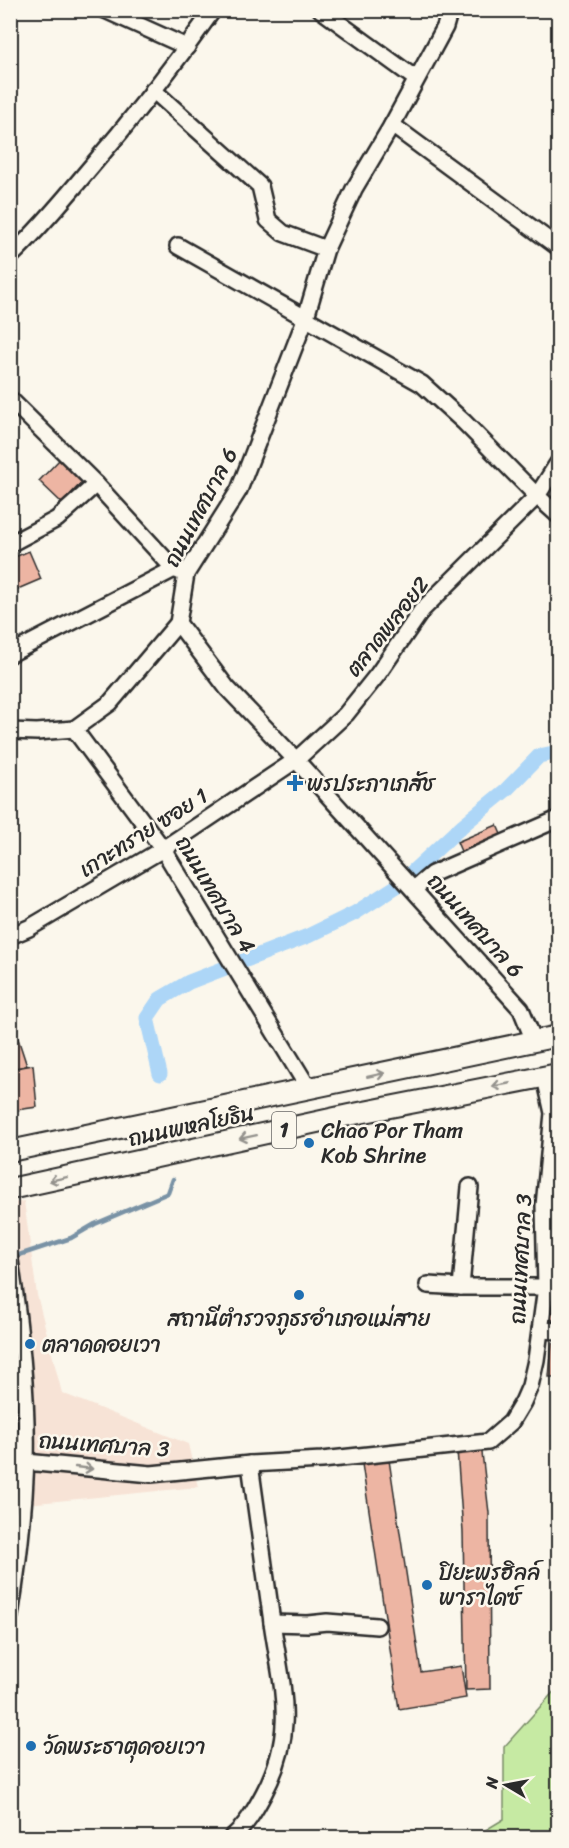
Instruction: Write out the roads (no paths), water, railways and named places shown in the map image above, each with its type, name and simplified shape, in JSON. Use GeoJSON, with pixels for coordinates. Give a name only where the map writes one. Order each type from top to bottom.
{"type":"FeatureCollection","features":[{"type":"Feature","properties":{"kind":"main road","name":"ถนนพหลโยธิน"},"geometry":{"type":"LineString","coordinates":[[10,1151],[558,1036]]}},
{"type":"Feature","properties":{"kind":"main road","name":"ถนนพหลโยธิน"},"geometry":{"type":"LineString","coordinates":[[10,1189],[552,1075]]}},
{"type":"Feature","properties":{"kind":"main road"},"geometry":{"type":"LineString","coordinates":[[345,1082],[350,1116]]}},
{"type":"Feature","properties":{"kind":"street"},"geometry":{"type":"LineString","coordinates":[[105,10],[187,47]]}},
{"type":"Feature","properties":{"kind":"street"},"geometry":{"type":"LineString","coordinates":[[10,257],[33,235],[115,139],[213,10]]}},
{"type":"Feature","properties":{"kind":"street"},"geometry":{"type":"LineString","coordinates":[[321,10],[416,79]]}},
{"type":"Feature","properties":{"kind":"street","name":"ถนนเทศบาล 6"},"geometry":{"type":"LineString","coordinates":[[450,10],[445,27],[354,189],[326,249],[306,317],[239,490],[180,572],[178,623],[227,688],[296,760],[392,869],[414,889],[521,1010],[534,1041]]}},
{"type":"Feature","properties":{"kind":"street"},"geometry":{"type":"LineString","coordinates":[[153,90],[260,186],[268,219],[283,233],[326,249]]}},
{"type":"Feature","properties":{"kind":"street"},"geometry":{"type":"LineString","coordinates":[[392,125],[558,248]]}},
{"type":"Feature","properties":{"kind":"street"},"geometry":{"type":"LineString","coordinates":[[178,246],[422,384],[558,515]]}},
{"type":"Feature","properties":{"kind":"street"},"geometry":{"type":"LineString","coordinates":[[10,654],[180,572],[96,484],[14,410]]}},
{"type":"Feature","properties":{"kind":"street","name":"ตลาดพลอย2"},"geometry":{"type":"LineString","coordinates":[[296,760],[346,714],[378,674],[422,610],[537,496],[558,463]]}},
{"type":"Feature","properties":{"kind":"street"},"geometry":{"type":"LineString","coordinates":[[10,544],[57,519],[96,484]]}},
{"type":"Feature","properties":{"kind":"street"},"geometry":{"type":"LineString","coordinates":[[10,732],[74,729],[110,703],[178,623]]}},
{"type":"Feature","properties":{"kind":"street","name":"ถนนเทศบาล 4"},"geometry":{"type":"LineString","coordinates":[[74,729],[164,849],[309,1089]]}},
{"type":"Feature","properties":{"kind":"street","name":"เกาะทราย ซอย 1"},"geometry":{"type":"LineString","coordinates":[[10,936],[29,928],[164,849],[296,760]]}},
{"type":"Feature","properties":{"kind":"street"},"geometry":{"type":"LineString","coordinates":[[414,889],[432,874],[558,819]]}},
{"type":"Feature","properties":{"kind":"street","name":"ถนนเทศบาล 3"},"geometry":{"type":"LineString","coordinates":[[26,1462],[151,1474],[250,1464],[322,1460],[488,1442],[511,1422],[523,1402],[532,1377],[546,1287],[544,1206],[553,1176],[552,1075]]}},
{"type":"Feature","properties":{"kind":"street"},"geometry":{"type":"LineString","coordinates":[[460,1287],[470,1187]]}},
{"type":"Feature","properties":{"kind":"street"},"geometry":{"type":"LineString","coordinates":[[10,1616],[26,1462],[25,1406],[15,1323],[11,1261]]}},
{"type":"Feature","properties":{"kind":"street"},"geometry":{"type":"LineString","coordinates":[[428,1285],[546,1287]]}},
{"type":"Feature","properties":{"kind":"street"},"geometry":{"type":"LineString","coordinates":[[540,1330],[558,1331]]}},
{"type":"Feature","properties":{"kind":"street"},"geometry":{"type":"LineString","coordinates":[[231,1838],[241,1830],[255,1810],[271,1779],[278,1760],[286,1716],[250,1464]]}},
{"type":"Feature","properties":{"kind":"street"},"geometry":{"type":"LineString","coordinates":[[272,1623],[327,1622],[378,1626]]}},
{"type":"Feature","properties":{"kind":"waterway"},"geometry":{"type":"LineString","coordinates":[[160,1074],[147,1018],[160,999],[189,982],[308,936],[355,913],[397,886],[463,825],[506,790],[539,756],[558,752]]}},
{"type":"Feature","properties":{"kind":"waterway"},"geometry":{"type":"LineString","coordinates":[[13,1257],[71,1238],[95,1224],[168,1193],[173,1179]]}},
{"type":"Feature","properties":{"kind":"place","name":"พรประภาเภสัช"},"geometry":{"type":"Point","coordinates":[295,783]}},
{"type":"Feature","properties":{"kind":"place","name":"Chao Por Tham Kob Shrine"},"geometry":{"type":"Point","coordinates":[309,1143]}},
{"type":"Feature","properties":{"kind":"place","name":"สถานีตำรวจภูธรอำเภอแม่สาย"},"geometry":{"type":"Point","coordinates":[299,1295]}},
{"type":"Feature","properties":{"kind":"place","name":"ตลาดดอยเวา"},"geometry":{"type":"Point","coordinates":[30,1344]}},
{"type":"Feature","properties":{"kind":"place","name":"ปิยะพรฮิลล์ พาราไดซ์"},"geometry":{"type":"Point","coordinates":[427,1585]}},
{"type":"Feature","properties":{"kind":"place","name":"วัดพระธาตุดอยเวา"},"geometry":{"type":"Point","coordinates":[31,1746]}}]}
